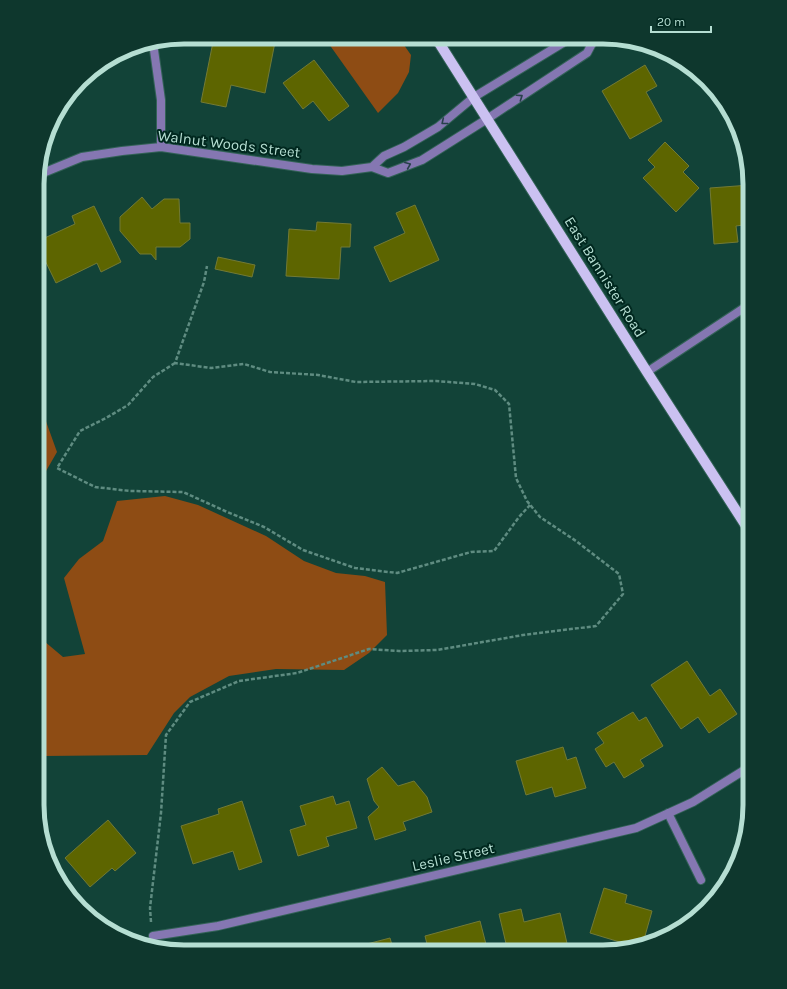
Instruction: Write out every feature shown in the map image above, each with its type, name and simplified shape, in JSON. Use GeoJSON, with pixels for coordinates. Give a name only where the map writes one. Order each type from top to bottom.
{"type":"FeatureCollection","features":[{"type":"Feature","properties":{"kind":"main road","name":"East Bannister Road"},"geometry":{"type":"LineString","coordinates":[[440,44],[646,372],[743,521]]}},
{"type":"Feature","properties":{"kind":"street"},"geometry":{"type":"LineString","coordinates":[[372,167],[384,156],[404,147],[438,127],[474,97],[561,44]]}},
{"type":"Feature","properties":{"kind":"street","name":"Walnut Woods Street"},"geometry":{"type":"LineString","coordinates":[[45,172],[82,157],[162,147],[312,169],[342,171],[372,167],[388,173],[422,160],[488,119],[587,53],[592,44]]}},
{"type":"Feature","properties":{"kind":"street"},"geometry":{"type":"LineString","coordinates":[[153,48],[162,100],[162,147]]}},
{"type":"Feature","properties":{"kind":"street"},"geometry":{"type":"LineString","coordinates":[[646,372],[743,309]]}},
{"type":"Feature","properties":{"kind":"street","name":"Leslie Street"},"geometry":{"type":"LineString","coordinates":[[153,936],[226,924],[636,828],[693,802],[743,770]]}},
{"type":"Feature","properties":{"kind":"street"},"geometry":{"type":"LineString","coordinates":[[668,813],[700,880]]}},
{"type":"Feature","properties":{"kind":"path"},"geometry":{"type":"LineString","coordinates":[[207,266],[204,282],[175,363],[153,377],[128,405],[106,418],[80,430],[57,468],[95,487],[130,491],[183,492],[264,527],[303,550],[354,568],[397,573],[472,552],[494,551],[518,517],[530,505]]}},
{"type":"Feature","properties":{"kind":"path"},"geometry":{"type":"LineString","coordinates":[[153,936],[150,908],[162,813],[166,735],[190,702],[239,681],[297,673],[369,649],[399,651],[437,650],[523,635],[596,626],[623,594],[619,574],[576,541],[540,517],[527,501],[516,478],[509,404],[495,390],[475,384],[436,381],[356,382],[318,375],[270,372],[244,364],[211,368],[175,363]]}},
{"type":"Feature","properties":{"kind":"shaded area"},"geometry":{"type":"Polygon","coordinates":[[[329,44],[403,44],[411,55],[409,72],[398,93],[378,113],[329,44]]]}},
{"type":"Feature","properties":{"kind":"shaded area"},"geometry":{"type":"Polygon","coordinates":[[[44,416],[57,452],[44,475],[44,416]]]}},
{"type":"Feature","properties":{"kind":"shaded area"},"geometry":{"type":"Polygon","coordinates":[[[165,496],[198,505],[266,536],[304,561],[336,573],[365,576],[385,582],[387,635],[369,653],[344,670],[276,669],[229,676],[190,697],[174,713],[147,755],[44,756],[44,641],[63,657],[85,654],[64,578],[79,559],[103,541],[117,501],[165,496]]]}},
{"type":"Feature","properties":{"kind":"building"},"geometry":{"type":"Polygon","coordinates":[[[213,44],[275,44],[265,93],[231,85],[226,107],[201,102],[213,44]]]}},
{"type":"Feature","properties":{"kind":"building"},"geometry":{"type":"Polygon","coordinates":[[[314,60],[349,106],[329,121],[313,101],[303,109],[283,83],[314,60]]]}},
{"type":"Feature","properties":{"kind":"building"},"geometry":{"type":"Polygon","coordinates":[[[645,65],[657,86],[646,92],[662,121],[630,139],[602,91],[645,65]]]}},
{"type":"Feature","properties":{"kind":"building"},"geometry":{"type":"Polygon","coordinates":[[[665,142],[689,166],[683,172],[699,188],[676,212],[643,178],[655,167],[648,160],[665,142]]]}},
{"type":"Feature","properties":{"kind":"building"},"geometry":{"type":"Polygon","coordinates":[[[743,186],[743,225],[736,226],[738,242],[714,244],[710,188],[743,186]]]}},
{"type":"Feature","properties":{"kind":"building"},"geometry":{"type":"Polygon","coordinates":[[[142,197],[152,209],[164,199],[179,199],[180,223],[190,223],[190,239],[180,247],[156,247],[156,260],[151,254],[140,254],[120,231],[120,217],[142,197]]]}},
{"type":"Feature","properties":{"kind":"building"},"geometry":{"type":"Polygon","coordinates":[[[415,205],[439,260],[390,282],[374,247],[405,233],[396,213],[415,205]]]}},
{"type":"Feature","properties":{"kind":"building"},"geometry":{"type":"Polygon","coordinates":[[[94,206],[121,262],[101,272],[97,263],[56,283],[44,258],[44,238],[75,224],[72,216],[94,206]]]}},
{"type":"Feature","properties":{"kind":"building"},"geometry":{"type":"Polygon","coordinates":[[[317,222],[351,224],[350,247],[341,247],[339,279],[286,276],[289,229],[316,231],[317,222]]]}},
{"type":"Feature","properties":{"kind":"building"},"geometry":{"type":"Polygon","coordinates":[[[218,257],[255,265],[252,277],[215,269],[218,257]]]}},
{"type":"Feature","properties":{"kind":"building"},"geometry":{"type":"Polygon","coordinates":[[[687,661],[710,696],[720,689],[737,714],[709,733],[698,717],[681,729],[651,685],[687,661]]]}},
{"type":"Feature","properties":{"kind":"building"},"geometry":{"type":"Polygon","coordinates":[[[633,712],[639,721],[646,717],[663,746],[640,760],[644,766],[624,778],[614,762],[606,767],[595,749],[604,743],[597,733],[633,712]]]}},
{"type":"Feature","properties":{"kind":"building"},"geometry":{"type":"Polygon","coordinates":[[[563,747],[567,760],[576,757],[586,788],[555,797],[552,787],[526,795],[516,761],[563,747]]]}},
{"type":"Feature","properties":{"kind":"building"},"geometry":{"type":"Polygon","coordinates":[[[382,767],[398,786],[414,781],[427,797],[432,812],[403,822],[406,830],[375,840],[368,817],[379,807],[374,801],[367,779],[382,767]]]}},
{"type":"Feature","properties":{"kind":"building"},"geometry":{"type":"Polygon","coordinates":[[[333,796],[336,805],[349,801],[357,828],[326,837],[329,846],[298,856],[290,830],[306,825],[300,806],[333,796]]]}},
{"type":"Feature","properties":{"kind":"building"},"geometry":{"type":"Polygon","coordinates":[[[242,801],[262,862],[239,870],[233,851],[193,864],[181,826],[219,814],[218,809],[242,801]]]}},
{"type":"Feature","properties":{"kind":"building"},"geometry":{"type":"Polygon","coordinates":[[[108,820],[136,853],[115,871],[112,868],[90,887],[65,858],[108,820]]]}},
{"type":"Feature","properties":{"kind":"building"},"geometry":{"type":"Polygon","coordinates":[[[604,888],[627,895],[625,903],[652,911],[644,938],[623,943],[590,933],[604,888]]]}},
{"type":"Feature","properties":{"kind":"building"},"geometry":{"type":"Polygon","coordinates":[[[521,909],[524,922],[560,913],[567,945],[506,945],[499,914],[521,909]]]}},
{"type":"Feature","properties":{"kind":"building"},"geometry":{"type":"Polygon","coordinates":[[[480,921],[486,945],[427,945],[425,936],[480,921]]]}},
{"type":"Feature","properties":{"kind":"building"},"geometry":{"type":"Polygon","coordinates":[[[390,938],[392,945],[363,945],[390,938]]]}}]}
